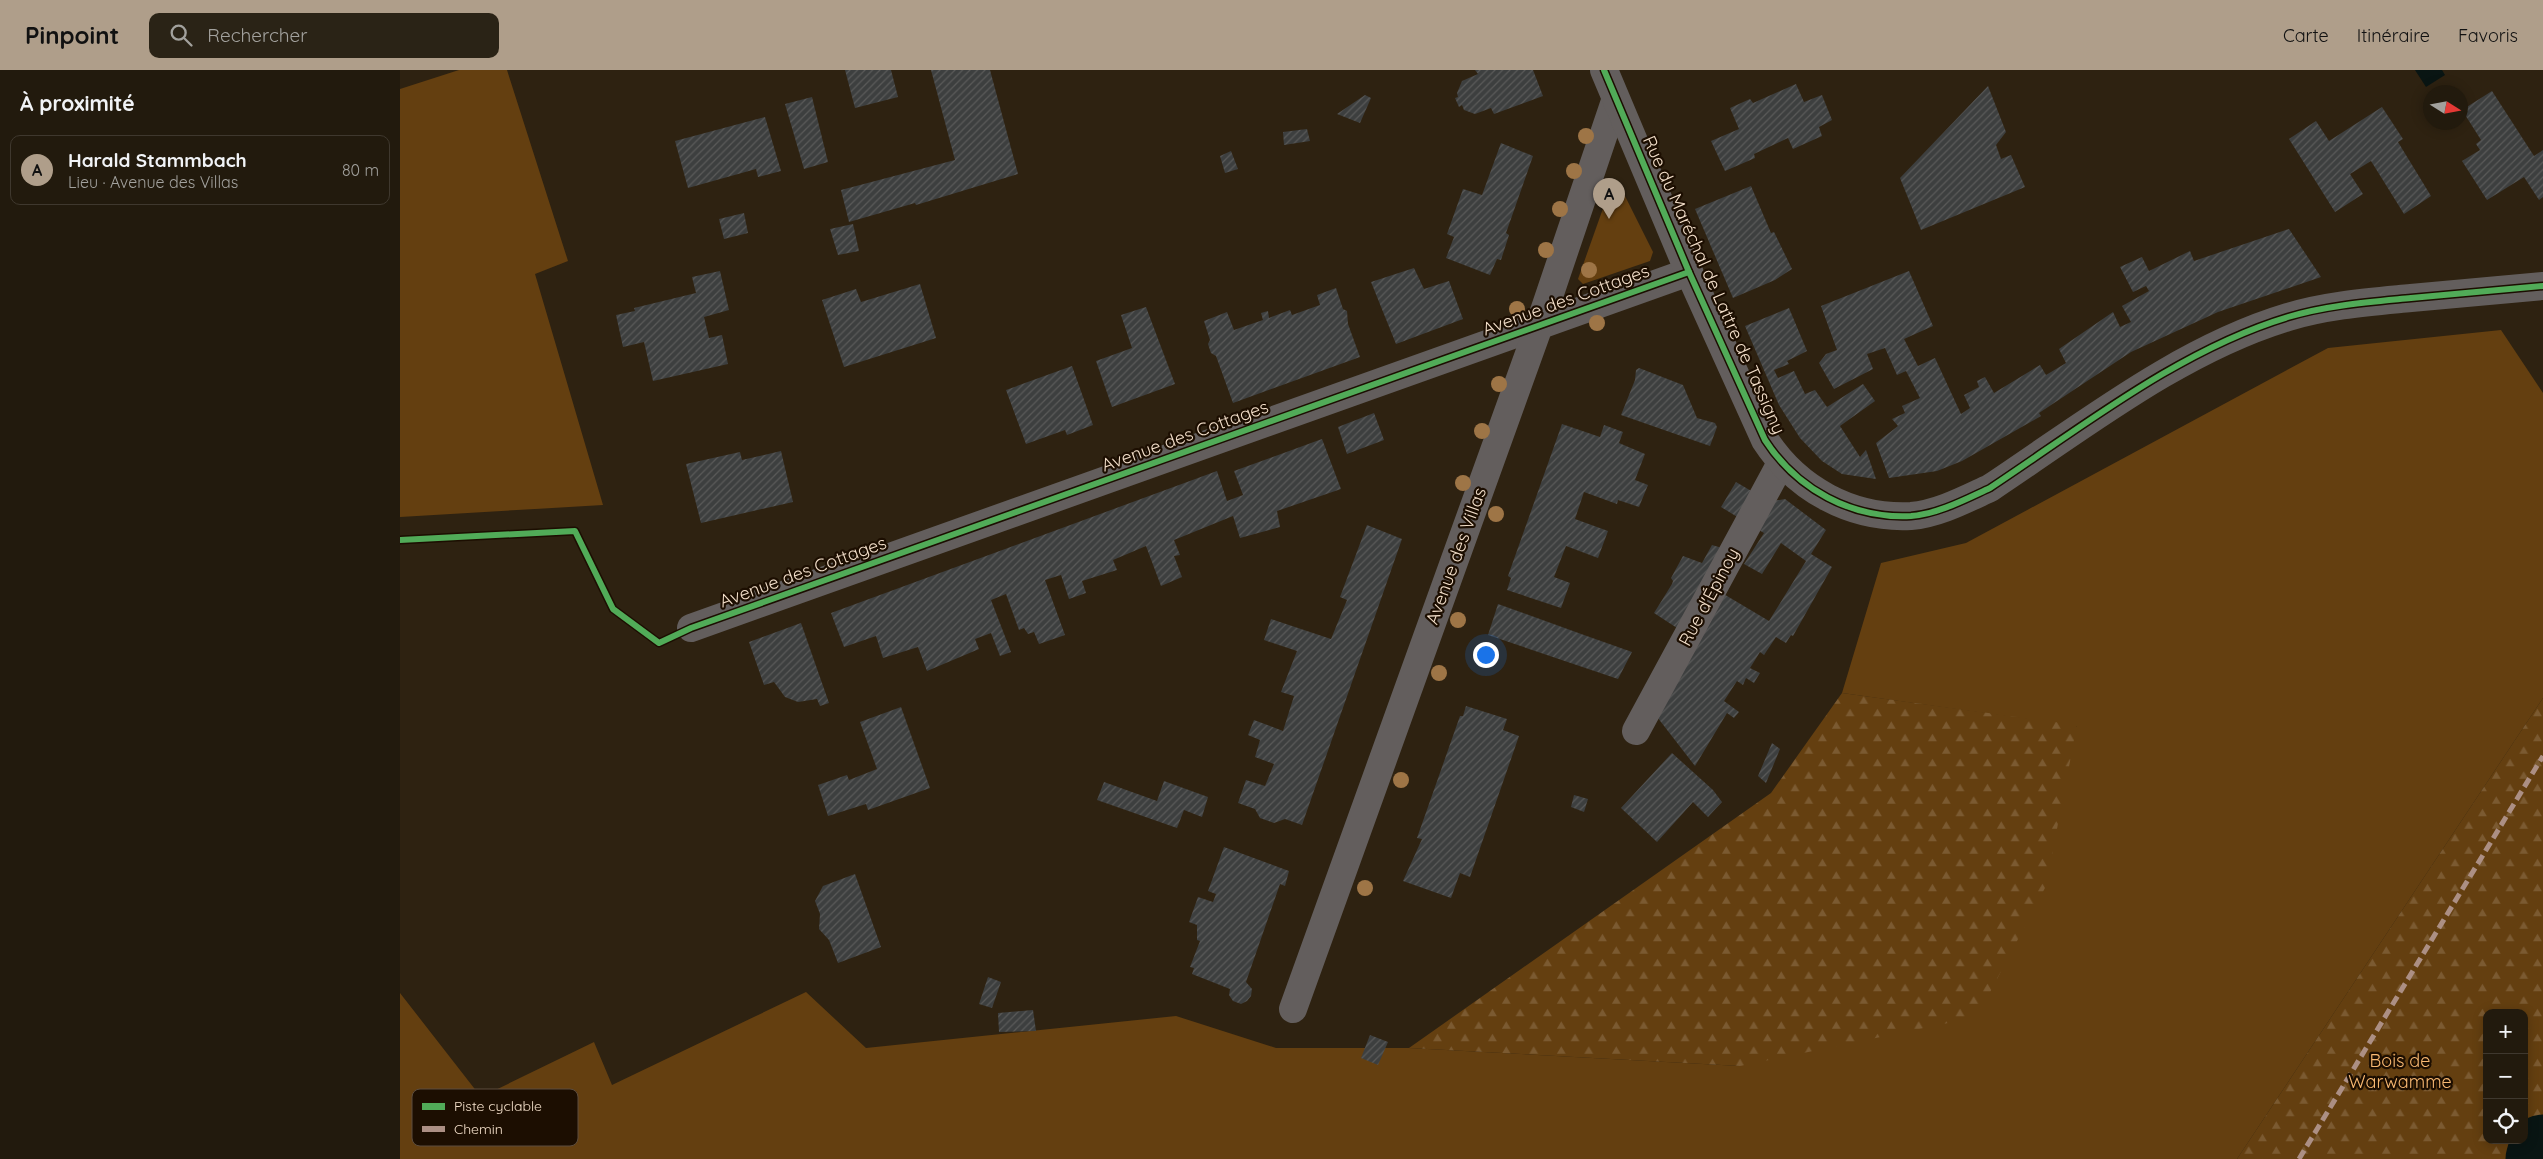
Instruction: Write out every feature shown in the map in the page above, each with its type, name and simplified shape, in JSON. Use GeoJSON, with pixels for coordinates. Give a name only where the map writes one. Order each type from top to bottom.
{"type":"FeatureCollection","features":[{"type":"Feature","properties":{"kind":"street","name":"Rue du Maréchal de Lattre de Tassigny"},"geometry":{"type":"LineString","coordinates":[[1604,70],[1615,101],[1756,422],[1781,463],[1818,493],[1864,512],[1912,516],[1960,502],[1990,488],[2157,378],[2217,345],[2288,317],[2336,306],[2543,286]]}},
{"type":"Feature","properties":{"kind":"street","name":"Avenue des Villas"},"geometry":{"type":"LineString","coordinates":[[1293,1009],[1539,326],[1615,101]]}},
{"type":"Feature","properties":{"kind":"street","name":"Avenue des Cottages"},"geometry":{"type":"LineString","coordinates":[[690,628],[1689,272]]}},
{"type":"Feature","properties":{"kind":"street","name":"Rue d'Épinoy"},"geometry":{"type":"LineString","coordinates":[[1636,731],[1781,463]]}},
{"type":"Feature","properties":{"kind":"green space"},"geometry":{"type":"Polygon","coordinates":[[[459,70],[507,70],[568,261],[535,274],[603,505],[400,517],[400,89],[459,70]]]}},
{"type":"Feature","properties":{"kind":"green space"},"geometry":{"type":"Polygon","coordinates":[[[1612,183],[1619,184],[1653,252],[1650,261],[1583,284],[1578,279],[1612,183]]]}},
{"type":"Feature","properties":{"kind":"green space"},"geometry":{"type":"Polygon","coordinates":[[[2501,330],[2543,393],[2543,698],[2237,1159],[400,1159],[400,993],[475,1089],[412,1089],[412,1146],[578,1146],[578,1089],[497,1089],[594,1042],[612,1085],[806,992],[866,1048],[1176,1016],[1276,1048],[1409,1048],[1740,1066],[2077,726],[1842,693],[1881,563],[1966,543],[2328,348],[2501,330]]]}},
{"type":"Feature","properties":{"kind":"green space"},"geometry":{"type":"Polygon","coordinates":[[[1842,693],[2077,725],[2046,886],[1977,1017],[1740,1066],[1409,1048],[1771,793],[1842,693]]]}},
{"type":"Feature","properties":{"kind":"green space","name":"Bois de Warwamme"},"geometry":{"type":"Polygon","coordinates":[[[2543,698],[2543,1159],[2237,1159],[2543,698]]]}},
{"type":"Feature","properties":{"kind":"shaded area"},"geometry":{"type":"Polygon","coordinates":[[[2415,70],[2442,70],[2445,75],[2429,85],[2425,85],[2415,70]]]}},
{"type":"Feature","properties":{"kind":"building"},"geometry":{"type":"Polygon","coordinates":[[[845,70],[891,70],[898,97],[855,108],[845,70]]]}},
{"type":"Feature","properties":{"kind":"building"},"geometry":{"type":"Polygon","coordinates":[[[931,70],[990,70],[1018,174],[916,205],[915,203],[849,222],[841,190],[955,160],[931,70]]]}},
{"type":"Feature","properties":{"kind":"building"},"geometry":{"type":"Polygon","coordinates":[[[1475,70],[1533,70],[1543,96],[1494,114],[1491,108],[1475,114],[1464,110],[1462,105],[1459,107],[1455,98],[1458,97],[1457,93],[1462,81],[1478,74],[1475,70]]]}},
{"type":"Feature","properties":{"kind":"building"},"geometry":{"type":"Polygon","coordinates":[[[1796,84],[1804,102],[1822,95],[1832,120],[1819,127],[1822,136],[1793,149],[1788,138],[1754,154],[1755,158],[1725,171],[1711,141],[1739,129],[1730,108],[1750,99],[1753,103],[1796,84]]]}},
{"type":"Feature","properties":{"kind":"building"},"geometry":{"type":"Polygon","coordinates":[[[1988,86],[2006,132],[1996,145],[2001,159],[2011,155],[2025,187],[1921,230],[1900,178],[1988,86]]]}},
{"type":"Feature","properties":{"kind":"building"},"geometry":{"type":"Polygon","coordinates":[[[2492,91],[2534,156],[2543,150],[2543,197],[2539,200],[2524,177],[2487,200],[2462,161],[2480,150],[2476,144],[2481,140],[2468,119],[2468,106],[2492,91]]]}},
{"type":"Feature","properties":{"kind":"building"},"geometry":{"type":"Polygon","coordinates":[[[1365,95],[1371,98],[1360,123],[1337,114],[1365,95]]]}},
{"type":"Feature","properties":{"kind":"building"},"geometry":{"type":"Polygon","coordinates":[[[812,97],[828,162],[804,169],[785,104],[812,97]]]}},
{"type":"Feature","properties":{"kind":"building"},"geometry":{"type":"Polygon","coordinates":[[[2382,107],[2403,139],[2398,142],[2431,196],[2404,214],[2371,161],[2350,174],[2363,194],[2335,212],[2289,139],[2316,121],[2329,141],[2382,107]]]}},
{"type":"Feature","properties":{"kind":"building"},"geometry":{"type":"Polygon","coordinates":[[[765,117],[781,171],[758,177],[756,169],[688,188],[675,141],[765,117]]]}},
{"type":"Feature","properties":{"kind":"building"},"geometry":{"type":"Polygon","coordinates":[[[1307,129],[1310,141],[1284,145],[1283,132],[1307,129]]]}},
{"type":"Feature","properties":{"kind":"building"},"geometry":{"type":"Polygon","coordinates":[[[1501,143],[1533,156],[1506,233],[1509,235],[1501,260],[1497,259],[1490,275],[1446,258],[1454,237],[1447,234],[1463,189],[1482,195],[1501,143]]]}},
{"type":"Feature","properties":{"kind":"building"},"geometry":{"type":"Polygon","coordinates":[[[1231,151],[1238,169],[1225,173],[1220,156],[1231,151]]]}},
{"type":"Feature","properties":{"kind":"building"},"geometry":{"type":"Polygon","coordinates":[[[1751,186],[1771,233],[1774,232],[1792,269],[1775,280],[1733,298],[1695,209],[1751,186]]]}},
{"type":"Feature","properties":{"kind":"building"},"geometry":{"type":"Polygon","coordinates":[[[744,213],[748,233],[724,239],[719,219],[744,213]]]}},
{"type":"Feature","properties":{"kind":"building"},"geometry":{"type":"Polygon","coordinates":[[[853,224],[859,251],[838,255],[830,229],[853,224]]]}},
{"type":"Feature","properties":{"kind":"building"},"geometry":{"type":"Polygon","coordinates":[[[2289,229],[2321,277],[2218,312],[2131,352],[2039,413],[2041,416],[1962,461],[1937,471],[1889,478],[1876,443],[1898,426],[1892,419],[1905,413],[1902,406],[1920,398],[1906,371],[1897,375],[1885,348],[1867,354],[1873,369],[1834,389],[1819,363],[1826,354],[1837,350],[1821,306],[1909,271],[1933,326],[1904,339],[1918,366],[1935,358],[1961,414],[1970,408],[1964,395],[1979,387],[1977,381],[1985,377],[1994,393],[2040,365],[2046,375],[2066,363],[2059,349],[2113,312],[2120,327],[2131,322],[2122,306],[2149,291],[2146,286],[2133,292],[2120,267],[2142,257],[2149,271],[2190,251],[2194,261],[2289,229]]]}},
{"type":"Feature","properties":{"kind":"building"},"geometry":{"type":"Polygon","coordinates":[[[1414,268],[1424,289],[1449,281],[1463,319],[1396,344],[1371,282],[1414,268]]]}},
{"type":"Feature","properties":{"kind":"building"},"geometry":{"type":"Polygon","coordinates":[[[720,271],[729,310],[704,317],[709,338],[722,335],[728,364],[653,381],[644,342],[623,347],[616,315],[635,311],[634,308],[696,293],[692,277],[720,271]]]}},
{"type":"Feature","properties":{"kind":"building"},"geometry":{"type":"Polygon","coordinates":[[[920,284],[936,338],[844,367],[822,300],[856,289],[861,302],[920,284]]]}},
{"type":"Feature","properties":{"kind":"building"},"geometry":{"type":"Polygon","coordinates":[[[1336,288],[1343,309],[1347,311],[1348,324],[1360,357],[1233,403],[1216,356],[1211,353],[1208,344],[1210,340],[1204,321],[1227,312],[1234,330],[1263,320],[1261,313],[1268,311],[1269,318],[1290,310],[1292,315],[1320,305],[1317,295],[1336,288]]]}},
{"type":"Feature","properties":{"kind":"building"},"geometry":{"type":"Polygon","coordinates":[[[1146,307],[1175,384],[1112,407],[1096,361],[1132,348],[1121,315],[1146,307]]]}},
{"type":"Feature","properties":{"kind":"building"},"geometry":{"type":"Polygon","coordinates":[[[1789,308],[1807,351],[1787,361],[1789,364],[1774,370],[1778,378],[1794,371],[1805,394],[1815,390],[1827,407],[1863,384],[1875,401],[1840,426],[1860,457],[1866,450],[1876,479],[1842,474],[1822,461],[1800,438],[1779,405],[1745,326],[1789,308]]]}},
{"type":"Feature","properties":{"kind":"building"},"geometry":{"type":"Polygon","coordinates":[[[1072,366],[1093,425],[1067,435],[1065,430],[1026,444],[1006,390],[1072,366]]]}},
{"type":"Feature","properties":{"kind":"building"},"geometry":{"type":"Polygon","coordinates":[[[1639,368],[1683,385],[1697,418],[1715,423],[1717,427],[1710,446],[1621,415],[1635,380],[1636,370],[1639,368]]]}},
{"type":"Feature","properties":{"kind":"building"},"geometry":{"type":"Polygon","coordinates":[[[1374,413],[1384,440],[1347,454],[1338,427],[1374,413]]]}},
{"type":"Feature","properties":{"kind":"building"},"geometry":{"type":"Polygon","coordinates":[[[1562,424],[1600,437],[1604,425],[1623,432],[1619,443],[1645,454],[1635,480],[1648,485],[1639,507],[1618,500],[1617,504],[1584,492],[1575,519],[1608,531],[1598,558],[1566,546],[1554,577],[1570,583],[1561,608],[1507,590],[1511,578],[1508,576],[1562,424]]]}},
{"type":"Feature","properties":{"kind":"building"},"geometry":{"type":"Polygon","coordinates":[[[1322,439],[1341,489],[1277,511],[1280,527],[1240,538],[1233,516],[1174,540],[1180,555],[1174,556],[1182,577],[1161,586],[1146,546],[1113,560],[1117,570],[1082,581],[1086,593],[1069,599],[1061,575],[1045,580],[1065,635],[1039,644],[1034,632],[1028,634],[1024,628],[1019,630],[1006,594],[991,600],[1011,652],[1000,656],[991,633],[975,639],[979,649],[927,671],[918,647],[883,658],[876,636],[844,647],[831,613],[1217,471],[1227,501],[1243,495],[1234,471],[1322,439]]]}},
{"type":"Feature","properties":{"kind":"building"},"geometry":{"type":"Polygon","coordinates":[[[781,451],[793,502],[701,523],[686,464],[740,452],[742,460],[781,451]]]}},
{"type":"Feature","properties":{"kind":"building"},"geometry":{"type":"Polygon","coordinates":[[[1736,482],[1753,492],[1739,518],[1721,507],[1736,482]]]}},
{"type":"Feature","properties":{"kind":"building"},"geometry":{"type":"Polygon","coordinates":[[[1785,499],[1826,530],[1811,554],[1832,567],[1793,636],[1791,635],[1786,643],[1776,637],[1764,655],[1760,652],[1750,668],[1760,673],[1754,683],[1746,678],[1743,685],[1737,681],[1724,701],[1739,712],[1734,718],[1727,713],[1695,766],[1654,713],[1722,593],[1769,621],[1806,561],[1781,543],[1762,574],[1744,564],[1764,533],[1757,529],[1773,501],[1785,499]]]}},
{"type":"Feature","properties":{"kind":"building"},"geometry":{"type":"Polygon","coordinates":[[[1367,525],[1402,539],[1302,825],[1285,819],[1274,823],[1260,818],[1255,809],[1238,803],[1246,780],[1265,786],[1274,764],[1255,757],[1260,740],[1248,735],[1254,720],[1283,731],[1294,696],[1281,692],[1297,651],[1264,640],[1271,619],[1331,639],[1347,600],[1340,597],[1367,525]]]}},
{"type":"Feature","properties":{"kind":"building"},"geometry":{"type":"Polygon","coordinates":[[[1712,545],[1722,548],[1677,628],[1654,613],[1672,584],[1671,578],[1683,556],[1702,563],[1712,545]]]}},
{"type":"Feature","properties":{"kind":"building"},"geometry":{"type":"Polygon","coordinates":[[[1498,604],[1632,652],[1618,679],[1488,635],[1498,604]]]}},
{"type":"Feature","properties":{"kind":"building"},"geometry":{"type":"Polygon","coordinates":[[[801,623],[829,703],[820,706],[817,699],[798,702],[785,697],[774,682],[764,685],[749,642],[801,623]]]}},
{"type":"Feature","properties":{"kind":"building"},"geometry":{"type":"Polygon","coordinates":[[[1466,706],[1507,719],[1503,730],[1519,736],[1470,877],[1460,873],[1451,898],[1403,881],[1422,839],[1417,838],[1460,716],[1463,716],[1466,706]]]}},
{"type":"Feature","properties":{"kind":"building"},"geometry":{"type":"Polygon","coordinates":[[[901,707],[930,788],[868,810],[866,804],[828,816],[818,785],[847,775],[849,780],[877,769],[860,722],[901,707]]]}},
{"type":"Feature","properties":{"kind":"building"},"geometry":{"type":"Polygon","coordinates":[[[1772,743],[1780,749],[1766,783],[1758,776],[1772,743]]]}},
{"type":"Feature","properties":{"kind":"building"},"geometry":{"type":"Polygon","coordinates":[[[1672,753],[1713,790],[1722,802],[1708,817],[1693,802],[1657,842],[1621,808],[1672,753]]]}},
{"type":"Feature","properties":{"kind":"building"},"geometry":{"type":"Polygon","coordinates":[[[1164,781],[1208,797],[1202,817],[1184,810],[1177,828],[1097,800],[1104,782],[1157,801],[1164,781]]]}},
{"type":"Feature","properties":{"kind":"building"},"geometry":{"type":"Polygon","coordinates":[[[1574,795],[1588,799],[1584,812],[1571,807],[1574,795]]]}},
{"type":"Feature","properties":{"kind":"building"},"geometry":{"type":"Polygon","coordinates":[[[1224,847],[1289,871],[1285,886],[1280,884],[1246,982],[1252,989],[1251,996],[1241,1004],[1233,1001],[1229,995],[1230,989],[1192,974],[1194,968],[1190,967],[1200,941],[1197,940],[1197,925],[1189,922],[1198,897],[1213,902],[1216,894],[1208,891],[1224,847]]]}},
{"type":"Feature","properties":{"kind":"building"},"geometry":{"type":"Polygon","coordinates":[[[855,874],[881,947],[838,963],[829,940],[819,929],[820,914],[815,901],[823,886],[855,874]]]}},
{"type":"Feature","properties":{"kind":"building"},"geometry":{"type":"Polygon","coordinates":[[[988,977],[1001,982],[992,1008],[979,1004],[988,977]]]}},
{"type":"Feature","properties":{"kind":"building"},"geometry":{"type":"Polygon","coordinates":[[[1033,1010],[1036,1031],[999,1032],[998,1013],[1033,1010]]]}},
{"type":"Feature","properties":{"kind":"building"},"geometry":{"type":"Polygon","coordinates":[[[1370,1035],[1388,1042],[1378,1065],[1361,1058],[1370,1035]]]}},
{"type":"Feature","properties":{"kind":"waterway"},"geometry":{"type":"LineString","coordinates":[[2540,1159],[2543,1149]]}},
{"type":"Feature","properties":{"kind":"marked path"},"geometry":{"type":"LineString","coordinates":[[2299,1159],[2543,756]]}},
{"type":"Feature","properties":{"kind":"cycle path"},"geometry":{"type":"LineString","coordinates":[[1604,70],[1689,272],[1765,440],[1793,473],[1809,486],[1827,498],[1867,512],[1889,516],[1921,515],[1971,497],[1990,488],[2133,392],[2171,369],[2248,331],[2288,317],[2334,307],[2365,303],[2543,286]]}},
{"type":"Feature","properties":{"kind":"cycle path"},"geometry":{"type":"LineString","coordinates":[[400,540],[575,531],[613,609],[659,643],[691,628],[1689,272]]}},
{"type":"Feature","properties":{"kind":"place","name":"Harald Stammbach"},"geometry":{"type":"Point","coordinates":[1609,219]}}]}
